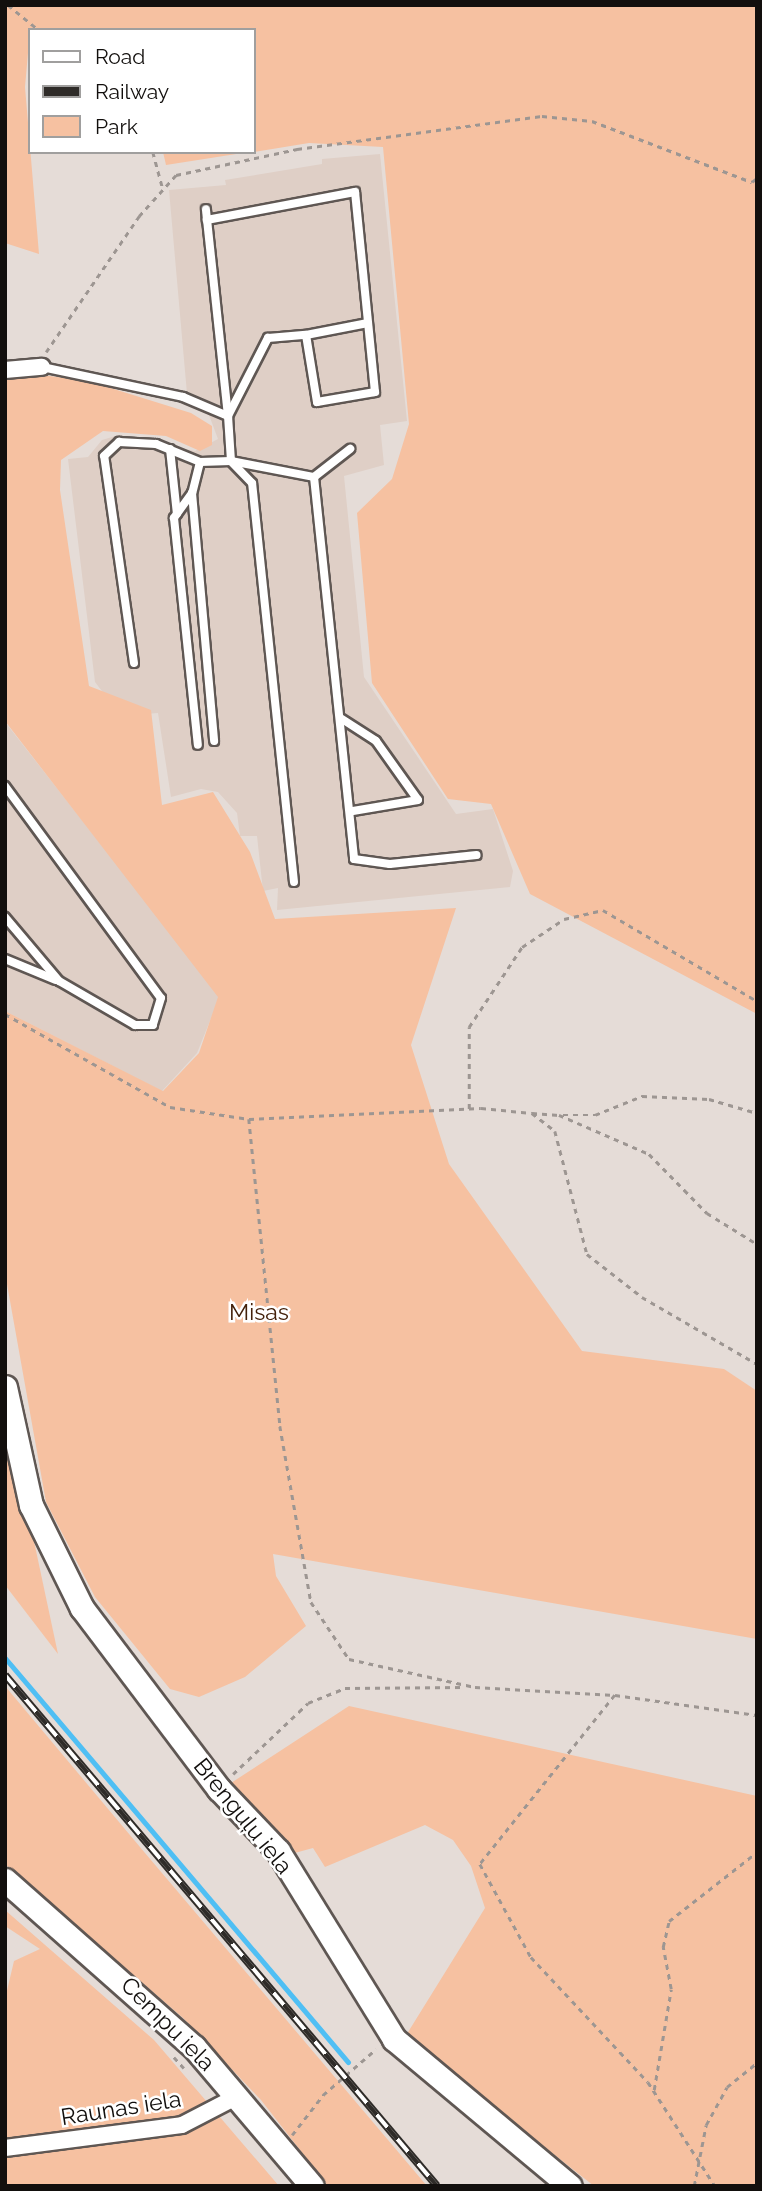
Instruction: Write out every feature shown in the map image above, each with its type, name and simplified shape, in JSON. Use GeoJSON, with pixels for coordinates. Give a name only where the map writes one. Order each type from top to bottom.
{"type":"FeatureCollection","features":[{"type":"Feature","properties":{"kind":"street"},"geometry":{"type":"LineString","coordinates":[[5,370],[41,367]]}},
{"type":"Feature","properties":{"kind":"street","name":"Brenguļu iela"},"geometry":{"type":"LineString","coordinates":[[5,1387],[9,1433],[31,1505],[58,1567],[82,1608],[219,1789],[278,1851],[394,2039],[570,2186]]}},
{"type":"Feature","properties":{"kind":"street","name":"Cempu iela"},"geometry":{"type":"LineString","coordinates":[[5,1880],[124,1979],[238,2096],[312,2186]]}},
{"type":"Feature","properties":{"kind":"street","name":"Raunas iela"},"geometry":{"type":"LineString","coordinates":[[5,2148],[182,2125],[238,2096]]}},
{"type":"Feature","properties":{"kind":"lane"},"geometry":{"type":"LineString","coordinates":[[207,220],[355,192],[375,392],[317,402],[306,335]]}},
{"type":"Feature","properties":{"kind":"lane"},"geometry":{"type":"LineString","coordinates":[[206,209],[231,461],[252,483],[293,882]]}},
{"type":"Feature","properties":{"kind":"lane"},"geometry":{"type":"LineString","coordinates":[[228,416],[268,338],[306,335],[368,323]]}},
{"type":"Feature","properties":{"kind":"lane"},"geometry":{"type":"LineString","coordinates":[[41,367],[183,397],[228,416]]}},
{"type":"Feature","properties":{"kind":"lane"},"geometry":{"type":"LineString","coordinates":[[134,663],[104,456],[119,442],[170,449],[200,462],[231,461],[314,477],[350,449]]}},
{"type":"Feature","properties":{"kind":"lane"},"geometry":{"type":"LineString","coordinates":[[170,449],[198,745]]}},
{"type":"Feature","properties":{"kind":"lane"},"geometry":{"type":"LineString","coordinates":[[200,462],[192,493],[214,741]]}},
{"type":"Feature","properties":{"kind":"lane"},"geometry":{"type":"LineString","coordinates":[[314,477],[353,811],[354,859],[390,864],[477,855]]}},
{"type":"Feature","properties":{"kind":"lane"},"geometry":{"type":"LineString","coordinates":[[177,514],[192,493]]}},
{"type":"Feature","properties":{"kind":"lane"},"geometry":{"type":"LineString","coordinates":[[342,719],[376,741],[418,800],[353,811]]}},
{"type":"Feature","properties":{"kind":"lane"},"geometry":{"type":"LineString","coordinates":[[5,786],[161,998],[153,1025],[135,1025],[59,981],[5,959]]}},
{"type":"Feature","properties":{"kind":"lane"},"geometry":{"type":"LineString","coordinates":[[5,917],[59,981]]}},
{"type":"Feature","properties":{"kind":"path"},"geometry":{"type":"LineString","coordinates":[[8,5],[37,28]]}},
{"type":"Feature","properties":{"kind":"path"},"geometry":{"type":"LineString","coordinates":[[41,367],[73,308],[176,175],[297,149],[542,116],[592,121],[757,184]]}},
{"type":"Feature","properties":{"kind":"path"},"geometry":{"type":"LineString","coordinates":[[154,154],[163,190]]}},
{"type":"Feature","properties":{"kind":"path"},"geometry":{"type":"LineString","coordinates":[[752,182],[757,178]]}},
{"type":"Feature","properties":{"kind":"path"},"geometry":{"type":"LineString","coordinates":[[469,1109],[468,1027],[522,947],[564,919],[603,911],[757,1001]]}},
{"type":"Feature","properties":{"kind":"path"},"geometry":{"type":"LineString","coordinates":[[5,1014],[170,1107],[249,1119],[469,1109],[595,1115],[642,1096],[709,1099],[757,1113]]}},
{"type":"Feature","properties":{"kind":"path"},"geometry":{"type":"LineString","coordinates":[[532,1113],[555,1131],[586,1254],[642,1297],[757,1364]]}},
{"type":"Feature","properties":{"kind":"path"},"geometry":{"type":"LineString","coordinates":[[559,1115],[649,1154],[706,1213],[757,1244]]}},
{"type":"Feature","properties":{"kind":"path"},"geometry":{"type":"LineString","coordinates":[[249,1119],[280,1426],[310,1602],[349,1659],[475,1687]]}},
{"type":"Feature","properties":{"kind":"path"},"geometry":{"type":"LineString","coordinates":[[219,1789],[307,1703],[345,1688],[475,1687],[615,1695],[757,1715]]}},
{"type":"Feature","properties":{"kind":"path"},"geometry":{"type":"LineString","coordinates":[[615,1695],[480,1864],[531,1957],[654,2090],[715,2186]]}},
{"type":"Feature","properties":{"kind":"path"},"geometry":{"type":"LineString","coordinates":[[654,2090],[671,1989],[663,1947],[669,1921],[757,1852]]}},
{"type":"Feature","properties":{"kind":"path"},"geometry":{"type":"LineString","coordinates":[[281,2146],[309,2120],[323,2095],[394,2039]]}},
{"type":"Feature","properties":{"kind":"path"},"geometry":{"type":"LineString","coordinates":[[694,2186],[697,2158],[727,2087],[757,2063]]}},
{"type":"Feature","properties":{"kind":"shaded area"},"geometry":{"type":"Polygon","coordinates":[[[380,154],[407,421],[380,425],[384,465],[344,476],[364,677],[456,814],[493,809],[513,871],[510,887],[277,910],[278,888],[263,891],[257,836],[240,836],[237,813],[218,792],[201,789],[171,797],[158,713],[121,716],[95,682],[68,459],[88,457],[102,440],[119,435],[195,451],[218,439],[209,415],[188,405],[169,190],[226,185],[225,180],[322,164],[322,159],[380,154]]]}},
{"type":"Feature","properties":{"kind":"shaded area"},"geometry":{"type":"Polygon","coordinates":[[[5,722],[220,996],[197,1053],[162,1091],[5,1011],[5,722]]]}},
{"type":"Feature","properties":{"kind":"green space"},"geometry":{"type":"Polygon","coordinates":[[[5,5],[757,5],[757,1014],[530,894],[491,804],[448,799],[372,683],[357,513],[392,479],[409,424],[383,147],[309,143],[256,152],[256,28],[28,28],[25,87],[28,154],[31,154],[39,254],[5,243],[5,5]]]}},
{"type":"Feature","properties":{"kind":"green space"},"geometry":{"type":"Polygon","coordinates":[[[163,154],[236,154],[166,165],[163,154]]]}},
{"type":"Feature","properties":{"kind":"green space","name":"Misas"},"geometry":{"type":"Polygon","coordinates":[[[26,373],[88,381],[191,413],[212,426],[212,445],[200,451],[166,436],[103,431],[61,460],[60,490],[89,686],[151,710],[162,805],[213,792],[250,852],[275,919],[456,908],[411,1045],[449,1164],[582,1351],[724,1369],[757,1391],[757,1639],[273,1554],[276,1576],[306,1626],[245,1677],[199,1697],[170,1689],[95,1597],[46,1502],[5,1273],[5,1011],[163,1091],[199,1053],[218,997],[5,721],[5,378],[26,373]]]}},
{"type":"Feature","properties":{"kind":"green space"},"geometry":{"type":"Polygon","coordinates":[[[5,1405],[58,1654],[5,1585],[5,1405]]]}},
{"type":"Feature","properties":{"kind":"green space"},"geometry":{"type":"Polygon","coordinates":[[[5,1686],[427,2186],[328,2186],[261,2100],[183,2018],[5,1864],[5,1686]]]}},
{"type":"Feature","properties":{"kind":"green space"},"geometry":{"type":"Polygon","coordinates":[[[349,1706],[757,1796],[757,2186],[594,2186],[405,2037],[485,1908],[471,1866],[453,1840],[425,1825],[325,1867],[313,1848],[291,1854],[231,1783],[349,1706]]]}},
{"type":"Feature","properties":{"kind":"green space"},"geometry":{"type":"Polygon","coordinates":[[[5,1910],[154,2040],[279,2186],[5,2186],[5,1999],[14,1961],[40,1949],[5,1926],[5,1910]]]}},
{"type":"Feature","properties":{"kind":"waterway"},"geometry":{"type":"LineString","coordinates":[[5,1658],[348,2062]]}},
{"type":"Feature","properties":{"kind":"railway"},"geometry":{"type":"LineString","coordinates":[[5,1675],[437,2186]]}}]}
